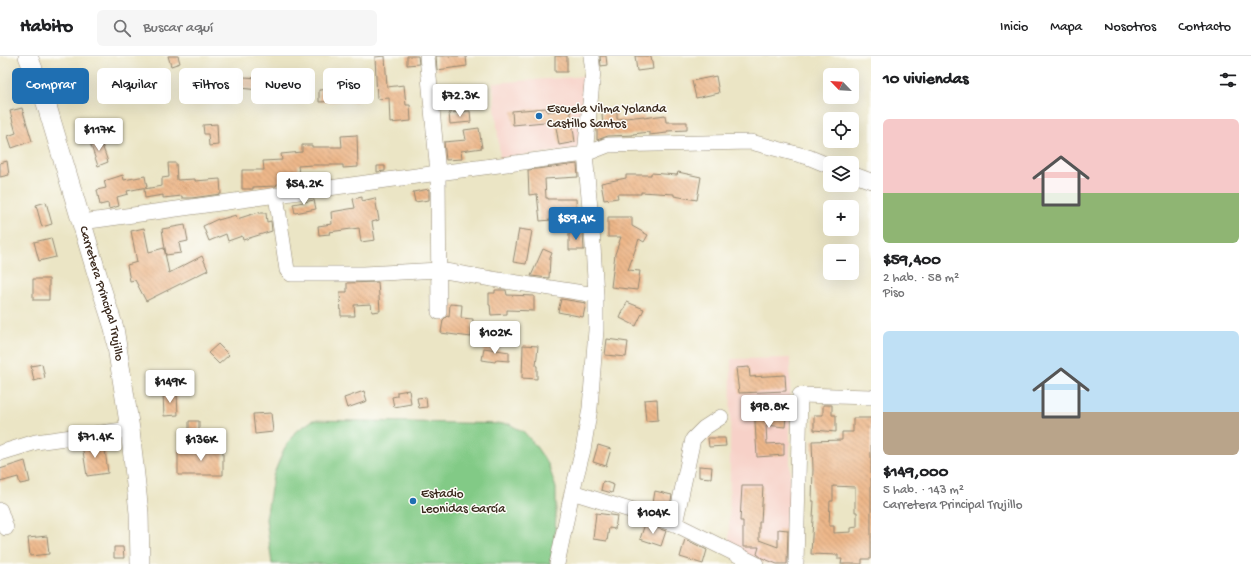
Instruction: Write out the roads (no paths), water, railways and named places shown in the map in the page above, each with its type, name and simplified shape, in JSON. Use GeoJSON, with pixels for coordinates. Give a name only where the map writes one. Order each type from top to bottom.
{"type":"FeatureCollection","features":[{"type":"Feature","properties":{"kind":"main road","name":"Carretera Principal Trujillo"},"geometry":{"type":"LineString","coordinates":[[28,56],[46,103],[114,328],[130,429],[139,513],[140,564]]}},
{"type":"Feature","properties":{"kind":"street"},"geometry":{"type":"LineString","coordinates":[[427,56],[438,173],[439,312]]}},
{"type":"Feature","properties":{"kind":"street"},"geometry":{"type":"LineString","coordinates":[[557,564],[572,492],[583,450],[590,408],[596,330],[596,295],[592,230],[585,154],[593,72],[592,56]]}},
{"type":"Feature","properties":{"kind":"street"},"geometry":{"type":"LineString","coordinates":[[82,222],[585,154],[608,145],[751,142],[808,157],[823,163]]}},
{"type":"Feature","properties":{"kind":"street"},"geometry":{"type":"LineString","coordinates":[[859,177],[871,181]]}},
{"type":"Feature","properties":{"kind":"street"},"geometry":{"type":"LineString","coordinates":[[276,195],[287,270],[291,274],[364,274],[439,270],[596,295]]}},
{"type":"Feature","properties":{"kind":"street"},"geometry":{"type":"LineString","coordinates":[[796,564],[800,395],[871,397]]}},
{"type":"Feature","properties":{"kind":"street"},"geometry":{"type":"LineString","coordinates":[[675,524],[693,439],[704,428],[721,417]]}},
{"type":"Feature","properties":{"kind":"street"},"geometry":{"type":"LineString","coordinates":[[0,453],[36,442],[130,429]]}},
{"type":"Feature","properties":{"kind":"street"},"geometry":{"type":"LineString","coordinates":[[572,492],[675,524],[756,564]]}},
{"type":"Feature","properties":{"kind":"street"},"geometry":{"type":"LineString","coordinates":[[0,510],[6,528]]}},
{"type":"Feature","properties":{"kind":"place","name":"Escuela Vilma Yolanda Castillo Santos"},"geometry":{"type":"Point","coordinates":[539,116]}},
{"type":"Feature","properties":{"kind":"place","name":"Estadio Leonidas García"},"geometry":{"type":"Point","coordinates":[413,501]}}]}
